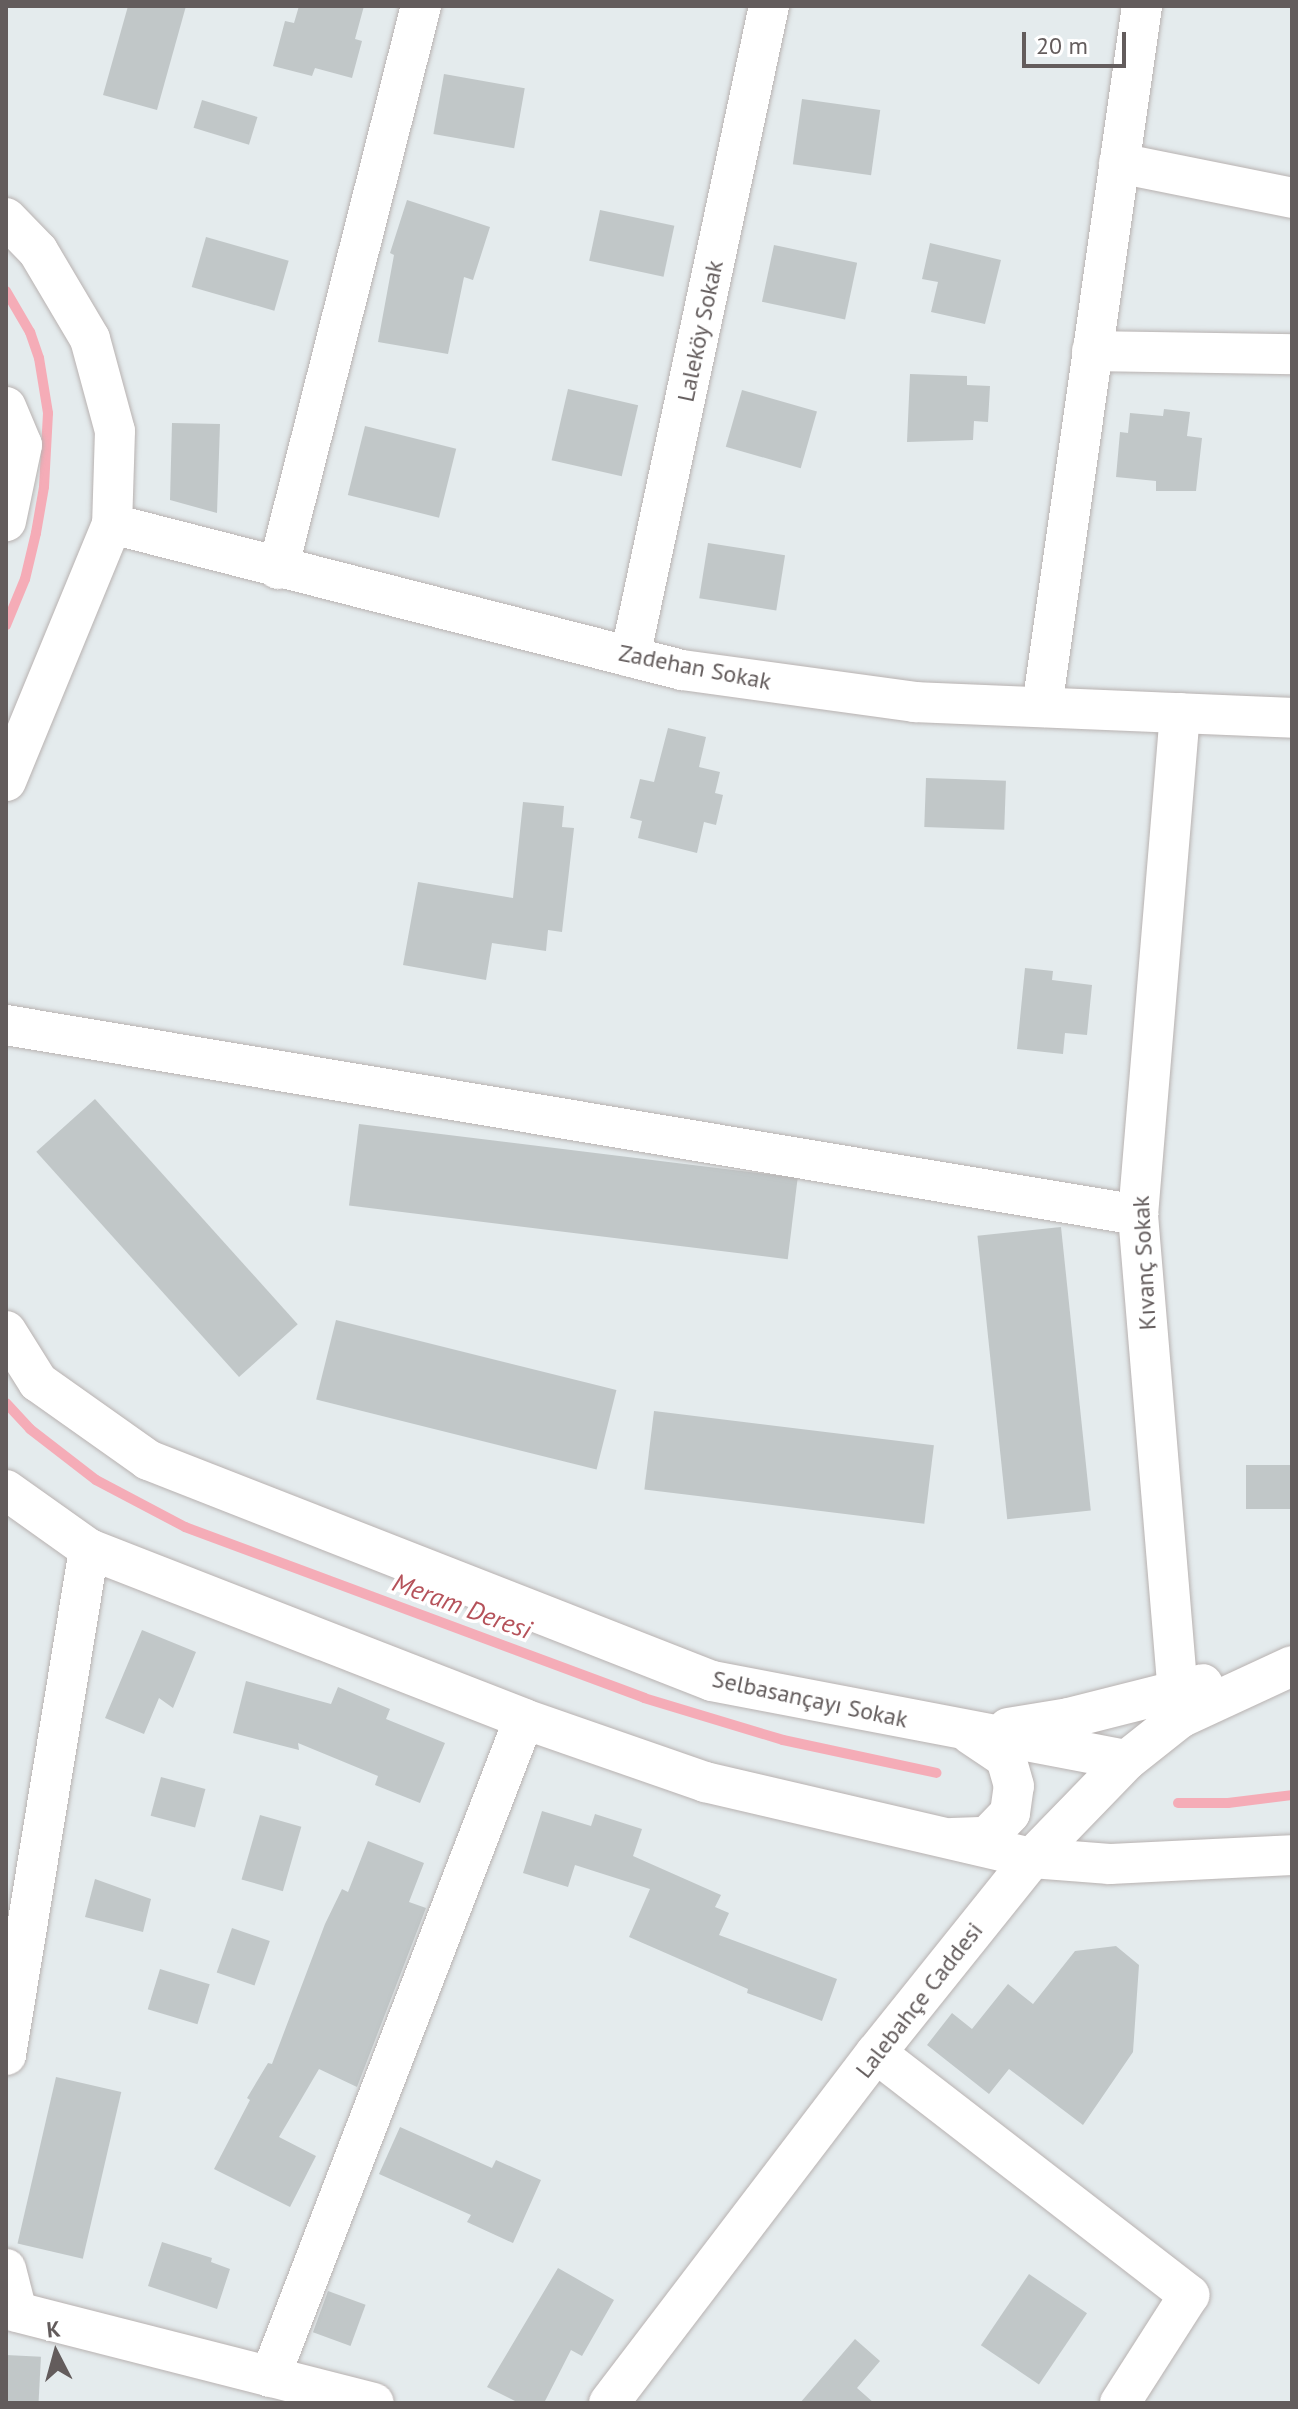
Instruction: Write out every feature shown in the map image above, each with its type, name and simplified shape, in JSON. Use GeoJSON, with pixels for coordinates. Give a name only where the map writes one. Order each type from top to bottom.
{"type":"FeatureCollection","features":[{"type":"Feature","properties":{"kind":"street"},"geometry":{"type":"LineString","coordinates":[[278,569],[421,6]]}},
{"type":"Feature","properties":{"kind":"street","name":"Laleköy Sokak"},"geometry":{"type":"LineString","coordinates":[[630,657],[769,6]]}},
{"type":"Feature","properties":{"kind":"street"},"geometry":{"type":"LineString","coordinates":[[1042,707],[1142,6]]}},
{"type":"Feature","properties":{"kind":"street"},"geometry":{"type":"LineString","coordinates":[[1119,163],[1292,198]]}},
{"type":"Feature","properties":{"kind":"street"},"geometry":{"type":"LineString","coordinates":[[6,218],[38,251],[90,339],[115,431],[112,524],[6,781]]}},
{"type":"Feature","properties":{"kind":"street"},"geometry":{"type":"LineString","coordinates":[[1092,351],[1292,354]]}},
{"type":"Feature","properties":{"kind":"street"},"geometry":{"type":"LineString","coordinates":[[6,407],[22,445],[6,521]]}},
{"type":"Feature","properties":{"kind":"street","name":"Zadehan Sokak"},"geometry":{"type":"LineString","coordinates":[[112,524],[278,569],[682,670],[915,702],[1292,718]]}},
{"type":"Feature","properties":{"kind":"street","name":"Kıvanç Sokak"},"geometry":{"type":"LineString","coordinates":[[1179,1704],[1138,1215],[1180,713]]}},
{"type":"Feature","properties":{"kind":"street"},"geometry":{"type":"LineString","coordinates":[[6,1025],[1138,1215]]}},
{"type":"Feature","properties":{"kind":"street","name":"Selbasançayı Sokak"},"geometry":{"type":"LineString","coordinates":[[6,1331],[38,1382],[148,1460],[712,1681],[967,1732],[1127,1760]]}},
{"type":"Feature","properties":{"kind":"street"},"geometry":{"type":"LineString","coordinates":[[6,1490],[89,1549],[524,1719],[705,1782],[1032,1858],[1110,1864],[1292,1855]]}},
{"type":"Feature","properties":{"kind":"street"},"geometry":{"type":"LineString","coordinates":[[6,2055],[89,1549]]}},
{"type":"Feature","properties":{"kind":"street"},"geometry":{"type":"LineString","coordinates":[[967,1732],[1030,1727],[1179,1704],[1292,1664]]}},
{"type":"Feature","properties":{"kind":"street","name":"Lalebahçe Caddesi"},"geometry":{"type":"LineString","coordinates":[[609,2403],[876,2053],[1032,1858],[1179,1704]]}},
{"type":"Feature","properties":{"kind":"street"},"geometry":{"type":"LineString","coordinates":[[270,2377],[524,1719]]}},
{"type":"Feature","properties":{"kind":"street"},"geometry":{"type":"LineString","coordinates":[[943,1838],[987,1837],[1010,1813],[1014,1786],[1006,1758],[967,1732]]}},
{"type":"Feature","properties":{"kind":"street"},"geometry":{"type":"LineString","coordinates":[[876,2053],[1189,2295],[1120,2403]]}},
{"type":"Feature","properties":{"kind":"street"},"geometry":{"type":"LineString","coordinates":[[6,2269],[12,2312],[374,2403]]}},
{"type":"Feature","properties":{"kind":"building"},"geometry":{"type":"Polygon","coordinates":[[[128,6],[186,6],[157,110],[103,95],[128,6]]]}},
{"type":"Feature","properties":{"kind":"building"},"geometry":{"type":"Polygon","coordinates":[[[299,6],[364,6],[355,39],[362,41],[352,78],[315,68],[312,76],[273,66],[285,21],[294,23],[299,6]]]}},
{"type":"Feature","properties":{"kind":"building"},"geometry":{"type":"Polygon","coordinates":[[[444,74],[525,88],[514,148],[433,134],[444,74]]]}},
{"type":"Feature","properties":{"kind":"building"},"geometry":{"type":"Polygon","coordinates":[[[802,99],[880,110],[871,175],[793,164],[802,99]]]}},
{"type":"Feature","properties":{"kind":"building"},"geometry":{"type":"Polygon","coordinates":[[[202,100],[257,117],[249,145],[194,128],[202,100]]]}},
{"type":"Feature","properties":{"kind":"building"},"geometry":{"type":"Polygon","coordinates":[[[407,200],[490,227],[473,280],[464,277],[448,354],[378,342],[394,255],[390,253],[407,200]]]}},
{"type":"Feature","properties":{"kind":"building"},"geometry":{"type":"Polygon","coordinates":[[[600,210],[674,226],[664,277],[589,261],[600,210]]]}},
{"type":"Feature","properties":{"kind":"building"},"geometry":{"type":"Polygon","coordinates":[[[206,237],[289,261],[274,311],[192,287],[206,237]]]}},
{"type":"Feature","properties":{"kind":"building"},"geometry":{"type":"Polygon","coordinates":[[[930,243],[1001,260],[985,324],[931,312],[938,282],[922,279],[930,243]]]}},
{"type":"Feature","properties":{"kind":"building"},"geometry":{"type":"Polygon","coordinates":[[[774,245],[857,263],[845,319],[762,302],[774,245]]]}},
{"type":"Feature","properties":{"kind":"building"},"geometry":{"type":"Polygon","coordinates":[[[910,374],[967,376],[967,385],[990,386],[988,422],[974,421],[973,440],[907,442],[910,374]]]}},
{"type":"Feature","properties":{"kind":"building"},"geometry":{"type":"Polygon","coordinates":[[[568,389],[638,405],[622,476],[552,460],[568,389]]]}},
{"type":"Feature","properties":{"kind":"building"},"geometry":{"type":"Polygon","coordinates":[[[742,390],[817,411],[801,468],[726,447],[742,390]]]}},
{"type":"Feature","properties":{"kind":"building"},"geometry":{"type":"Polygon","coordinates":[[[1164,409],[1190,412],[1187,436],[1202,438],[1196,491],[1156,491],[1156,481],[1116,477],[1120,432],[1128,433],[1130,413],[1163,416],[1164,409]]]}},
{"type":"Feature","properties":{"kind":"building"},"geometry":{"type":"Polygon","coordinates":[[[172,423],[220,424],[217,513],[170,500],[172,423]]]}},
{"type":"Feature","properties":{"kind":"building"},"geometry":{"type":"Polygon","coordinates":[[[365,426],[456,449],[439,518],[348,495],[365,426]]]}},
{"type":"Feature","properties":{"kind":"building"},"geometry":{"type":"Polygon","coordinates":[[[708,543],[785,555],[776,611],[699,598],[708,543]]]}},
{"type":"Feature","properties":{"kind":"building"},"geometry":{"type":"Polygon","coordinates":[[[668,728],[706,737],[699,767],[720,772],[715,793],[723,795],[716,825],[704,822],[697,853],[638,838],[642,821],[630,818],[640,779],[654,782],[668,728]]]}},
{"type":"Feature","properties":{"kind":"building"},"geometry":{"type":"Polygon","coordinates":[[[926,778],[1006,781],[1004,830],[924,827],[926,778]]]}},
{"type":"Feature","properties":{"kind":"building"},"geometry":{"type":"Polygon","coordinates":[[[523,802],[564,806],[562,827],[574,828],[562,932],[548,930],[546,951],[492,943],[486,980],[403,965],[418,882],[513,898],[523,802]]]}},
{"type":"Feature","properties":{"kind":"building"},"geometry":{"type":"Polygon","coordinates":[[[1025,968],[1053,971],[1052,980],[1092,985],[1087,1035],[1065,1033],[1063,1054],[1017,1049],[1025,968]]]}},
{"type":"Feature","properties":{"kind":"building"},"geometry":{"type":"Polygon","coordinates":[[[95,1099],[298,1324],[239,1377],[36,1152],[95,1099]]]}},
{"type":"Feature","properties":{"kind":"building"},"geometry":{"type":"Polygon","coordinates":[[[359,1124],[798,1178],[788,1259],[349,1205],[359,1124]]]}},
{"type":"Feature","properties":{"kind":"building"},"geometry":{"type":"Polygon","coordinates":[[[1061,1227],[1091,1510],[1007,1519],[977,1236],[1061,1227]]]}},
{"type":"Feature","properties":{"kind":"building"},"geometry":{"type":"Polygon","coordinates":[[[336,1320],[616,1390],[597,1469],[316,1400],[336,1320]]]}},
{"type":"Feature","properties":{"kind":"building"},"geometry":{"type":"Polygon","coordinates":[[[654,1411],[934,1445],[924,1524],[644,1489],[654,1411]]]}},
{"type":"Feature","properties":{"kind":"building"},"geometry":{"type":"Polygon","coordinates":[[[1246,1465],[1292,1465],[1292,1509],[1246,1509],[1246,1465]]]}},
{"type":"Feature","properties":{"kind":"building"},"geometry":{"type":"Polygon","coordinates":[[[142,1630],[196,1652],[173,1708],[159,1698],[144,1734],[105,1718],[142,1630]]]}},
{"type":"Feature","properties":{"kind":"building"},"geometry":{"type":"Polygon","coordinates":[[[246,1681],[331,1704],[338,1687],[390,1709],[386,1719],[445,1743],[420,1803],[375,1785],[378,1776],[298,1743],[299,1750],[233,1733],[246,1681]]]}},
{"type":"Feature","properties":{"kind":"building"},"geometry":{"type":"Polygon","coordinates":[[[161,1777],[205,1789],[195,1828],[151,1816],[161,1777]]]}},
{"type":"Feature","properties":{"kind":"building"},"geometry":{"type":"Polygon","coordinates":[[[542,1811],[591,1826],[595,1814],[642,1829],[633,1856],[721,1895],[715,1907],[729,1913],[719,1935],[837,1979],[822,2021],[747,1993],[748,1989],[629,1937],[650,1889],[575,1865],[568,1887],[523,1873],[542,1811]]]}},
{"type":"Feature","properties":{"kind":"building"},"geometry":{"type":"Polygon","coordinates":[[[260,1815],[301,1827],[283,1891],[242,1879],[260,1815]]]}},
{"type":"Feature","properties":{"kind":"building"},"geometry":{"type":"Polygon","coordinates":[[[368,1841],[424,1863],[409,1902],[426,1908],[357,2087],[319,2069],[279,2137],[316,2156],[290,2207],[214,2169],[250,2100],[247,2098],[268,2063],[272,2064],[325,1924],[342,1889],[348,1892],[368,1841]]]}},
{"type":"Feature","properties":{"kind":"building"},"geometry":{"type":"Polygon","coordinates":[[[95,1879],[151,1899],[143,1932],[85,1917],[95,1879]]]}},
{"type":"Feature","properties":{"kind":"building"},"geometry":{"type":"Polygon","coordinates":[[[232,1928],[270,1941],[255,1985],[217,1972],[232,1928]]]}},
{"type":"Feature","properties":{"kind":"building"},"geometry":{"type":"Polygon","coordinates":[[[1116,1946],[1139,1965],[1133,2052],[1083,2125],[1009,2069],[989,2094],[927,2045],[952,2013],[972,2029],[1008,1984],[1033,2004],[1075,1951],[1116,1946]]]}},
{"type":"Feature","properties":{"kind":"building"},"geometry":{"type":"Polygon","coordinates":[[[160,1969],[210,1984],[197,2024],[148,2009],[160,1969]]]}},
{"type":"Feature","properties":{"kind":"building"},"geometry":{"type":"Polygon","coordinates":[[[56,2077],[121,2092],[83,2259],[18,2244],[56,2077]]]}},
{"type":"Feature","properties":{"kind":"building"},"geometry":{"type":"Polygon","coordinates":[[[400,2127],[492,2168],[496,2160],[541,2180],[513,2243],[467,2222],[471,2215],[379,2174],[400,2127]]]}},
{"type":"Feature","properties":{"kind":"building"},"geometry":{"type":"Polygon","coordinates":[[[162,2242],[212,2258],[211,2262],[230,2269],[217,2309],[148,2286],[162,2242]]]}},
{"type":"Feature","properties":{"kind":"building"},"geometry":{"type":"Polygon","coordinates":[[[558,2268],[614,2300],[582,2356],[571,2350],[544,2403],[519,2403],[487,2387],[558,2268]]]}},
{"type":"Feature","properties":{"kind":"building"},"geometry":{"type":"Polygon","coordinates":[[[1029,2274],[1087,2313],[1039,2384],[981,2345],[1029,2274]]]}},
{"type":"Feature","properties":{"kind":"building"},"geometry":{"type":"Polygon","coordinates":[[[328,2291],[366,2305],[351,2346],[313,2332],[328,2291]]]}},
{"type":"Feature","properties":{"kind":"building"},"geometry":{"type":"Polygon","coordinates":[[[855,2339],[880,2361],[857,2388],[874,2403],[800,2403],[855,2339]]]}},
{"type":"Feature","properties":{"kind":"building"},"geometry":{"type":"Polygon","coordinates":[[[6,2355],[41,2357],[39,2403],[6,2403],[6,2355]]]}},
{"type":"Feature","properties":{"kind":"waterway","name":"Meram Deresi"},"geometry":{"type":"LineString","coordinates":[[6,291],[30,332],[39,358],[48,413],[44,487],[36,533],[25,579],[6,625]]}},
{"type":"Feature","properties":{"kind":"waterway","name":"Meram Deresi"},"geometry":{"type":"LineString","coordinates":[[6,1403],[30,1429],[96,1480],[185,1527],[644,1698],[783,1740],[937,1773]]}},
{"type":"Feature","properties":{"kind":"waterway","name":"Meram Deresi"},"geometry":{"type":"LineString","coordinates":[[1178,1803],[1228,1803],[1292,1795]]}}]}
